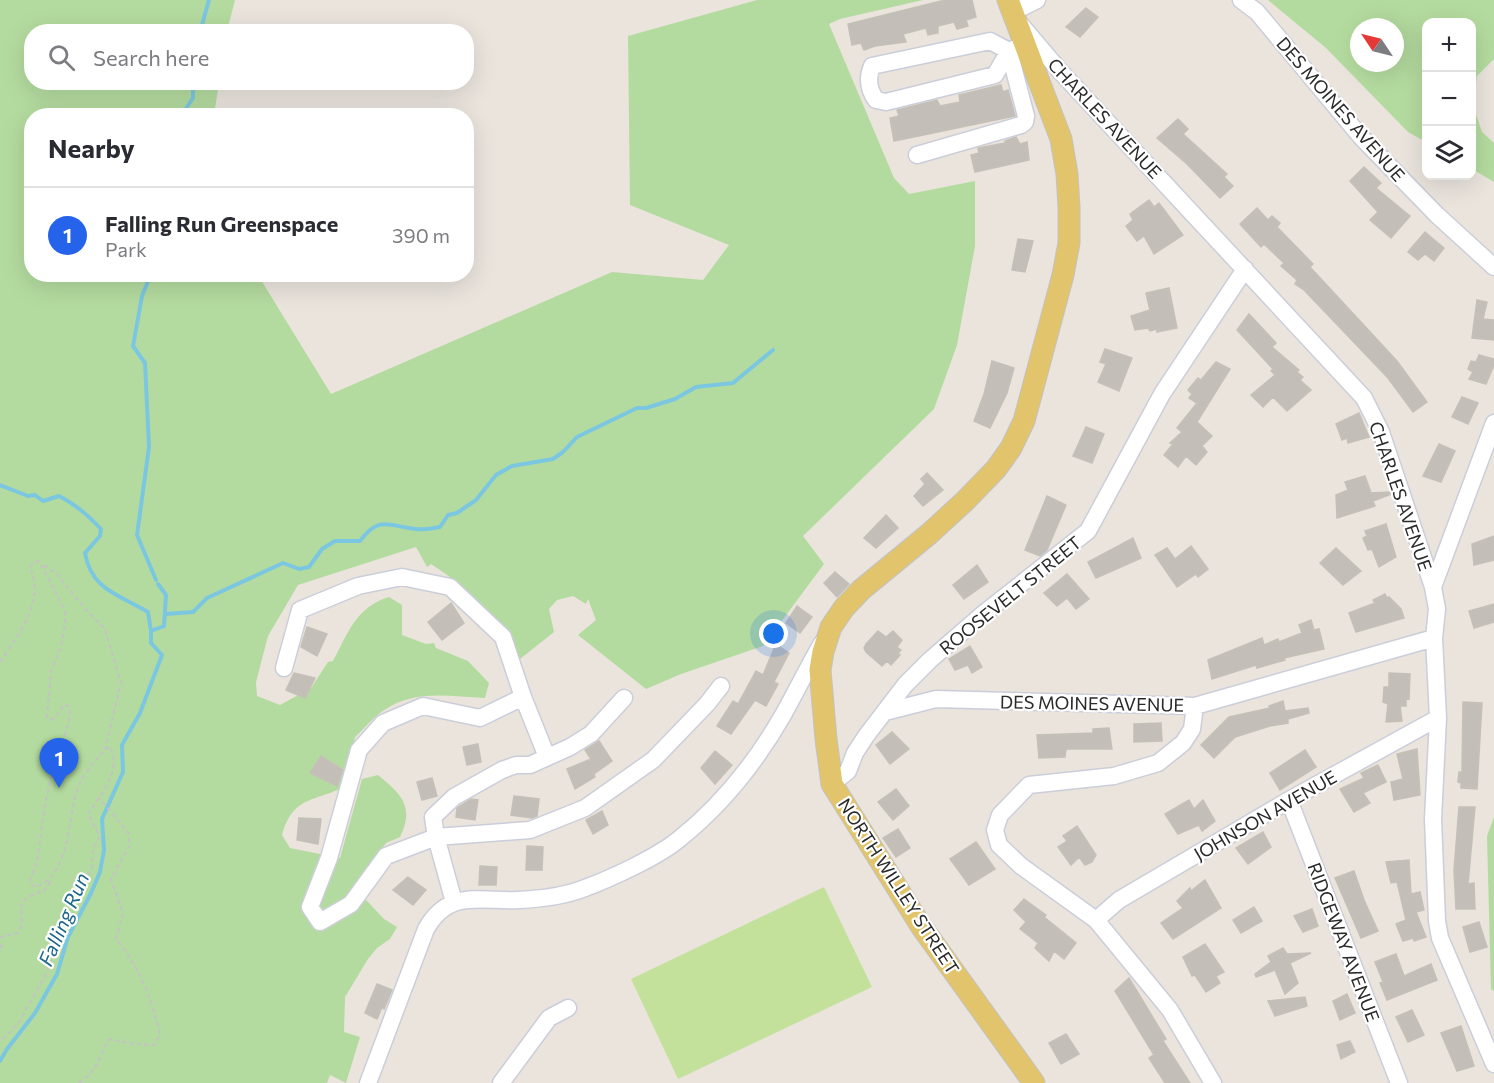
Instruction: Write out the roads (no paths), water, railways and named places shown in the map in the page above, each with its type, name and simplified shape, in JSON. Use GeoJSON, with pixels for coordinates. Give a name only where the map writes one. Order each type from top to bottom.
{"type":"FeatureCollection","features":[{"type":"Feature","properties":{"kind":"main road","name":"NORTH WILLEY STREET"},"geometry":{"type":"LineString","coordinates":[[1012,9],[1017,47],[1061,139],[1067,174],[1069,207],[1069,243],[1063,275],[1024,421],[1011,448],[996,469],[929,534],[861,590],[844,608],[831,627],[820,670],[832,784],[921,927],[1034,1083]]}},
{"type":"Feature","properties":{"kind":"street"},"geometry":{"type":"LineString","coordinates":[[1012,9],[1037,0]]}},
{"type":"Feature","properties":{"kind":"street","name":"DES MOINES AVENUE"},"geometry":{"type":"LineString","coordinates":[[1242,0],[1257,12],[1361,137],[1437,215],[1494,267]]}},
{"type":"Feature","properties":{"kind":"street","name":"CHARLES AVENUE"},"geometry":{"type":"LineString","coordinates":[[1012,9],[1059,70],[1364,398],[1381,432],[1433,587],[1437,609],[1434,638],[1438,718],[1433,819],[1437,921],[1440,938],[1494,1064]]}},
{"type":"Feature","properties":{"kind":"street"},"geometry":{"type":"LineString","coordinates":[[990,41],[1017,47],[995,75],[886,102],[876,100],[869,86],[868,78],[872,66],[990,41]]}},
{"type":"Feature","properties":{"kind":"street"},"geometry":{"type":"LineString","coordinates":[[917,155],[1025,122],[1017,47]]}},
{"type":"Feature","properties":{"kind":"street","name":"ROOSEVELT STREET"},"geometry":{"type":"LineString","coordinates":[[832,784],[848,771],[855,753],[885,712],[905,685],[930,660],[982,614],[1088,531],[1162,394],[1245,269]]}},
{"type":"Feature","properties":{"kind":"street"},"geometry":{"type":"LineString","coordinates":[[1433,587],[1494,423]]}},
{"type":"Feature","properties":{"kind":"street"},"geometry":{"type":"LineString","coordinates":[[284,668],[300,610],[358,586],[402,577],[450,587],[503,637],[523,697],[547,757]]}},
{"type":"Feature","properties":{"kind":"street"},"geometry":{"type":"LineString","coordinates":[[368,1083],[426,929],[433,917],[454,902],[472,898],[518,900],[544,898],[584,888],[632,866],[677,841],[714,808],[750,766],[782,716],[831,627]]}},
{"type":"Feature","properties":{"kind":"street","name":"DES MOINES AVENUE"},"geometry":{"type":"LineString","coordinates":[[885,712],[936,699],[1195,706],[1434,638]]}},
{"type":"Feature","properties":{"kind":"street"},"geometry":{"type":"LineString","coordinates":[[523,697],[480,718],[423,706],[383,723],[359,750],[334,833],[329,858],[310,907],[320,922],[351,904],[386,856],[436,837],[530,830],[585,808],[653,760],[707,704],[721,686]]}},
{"type":"Feature","properties":{"kind":"street"},"geometry":{"type":"LineString","coordinates":[[454,902],[436,837],[433,817],[454,797],[502,770],[516,765],[530,765],[570,747],[591,734],[624,698]]}},
{"type":"Feature","properties":{"kind":"street"},"geometry":{"type":"LineString","coordinates":[[1195,706],[1192,729],[1183,742],[1158,763],[1114,776],[1029,785],[1000,815],[994,830],[999,845],[1021,866],[1096,920],[1170,1010],[1213,1083]]}},
{"type":"Feature","properties":{"kind":"street","name":"JOHNSON AVENUE"},"geometry":{"type":"LineString","coordinates":[[1096,920],[1119,900],[1289,800],[1438,718]]}},
{"type":"Feature","properties":{"kind":"street","name":"RIDGEWAY AVENUE"},"geometry":{"type":"LineString","coordinates":[[1289,800],[1399,1083]]}},
{"type":"Feature","properties":{"kind":"street"},"geometry":{"type":"LineString","coordinates":[[501,1083],[549,1018],[568,1008]]}},
{"type":"Feature","properties":{"kind":"waterway","name":"Falling Run"},"geometry":{"type":"LineString","coordinates":[[202,24],[209,0]]}},
{"type":"Feature","properties":{"kind":"waterway","name":"Falling Run"},"geometry":{"type":"LineString","coordinates":[[186,108],[193,98],[193,90]]}},
{"type":"Feature","properties":{"kind":"waterway","name":"Falling Run"},"geometry":{"type":"LineString","coordinates":[[148,282],[142,296],[133,346],[145,363],[149,447],[137,535],[156,580]]}},
{"type":"Feature","properties":{"kind":"waterway"},"geometry":{"type":"LineString","coordinates":[[165,614],[193,612],[207,598],[283,563],[299,569],[309,567],[322,549],[335,541],[360,541],[374,527],[380,525],[419,529],[440,527],[448,515],[457,513],[476,500],[496,475],[512,466],[553,459],[577,437],[637,408],[646,408],[675,399],[696,387],[733,383],[773,350]]}},
{"type":"Feature","properties":{"kind":"waterway"},"geometry":{"type":"LineString","coordinates":[[0,485],[28,496],[35,495],[43,501],[59,496],[76,506],[91,519],[101,529],[100,536],[85,553],[93,575],[108,590],[148,612],[151,631]]}},
{"type":"Feature","properties":{"kind":"waterway","name":"Falling Run"},"geometry":{"type":"LineString","coordinates":[[0,1061],[35,1013],[57,974],[68,937],[100,872],[104,850],[102,819],[123,772],[122,745],[140,713],[162,655],[151,643],[151,631],[164,626],[166,595],[158,584]]}},
{"type":"Feature","properties":{"kind":"place","name":"Falling Run Greenspace"},"geometry":{"type":"Point","coordinates":[59,788]}}]}
